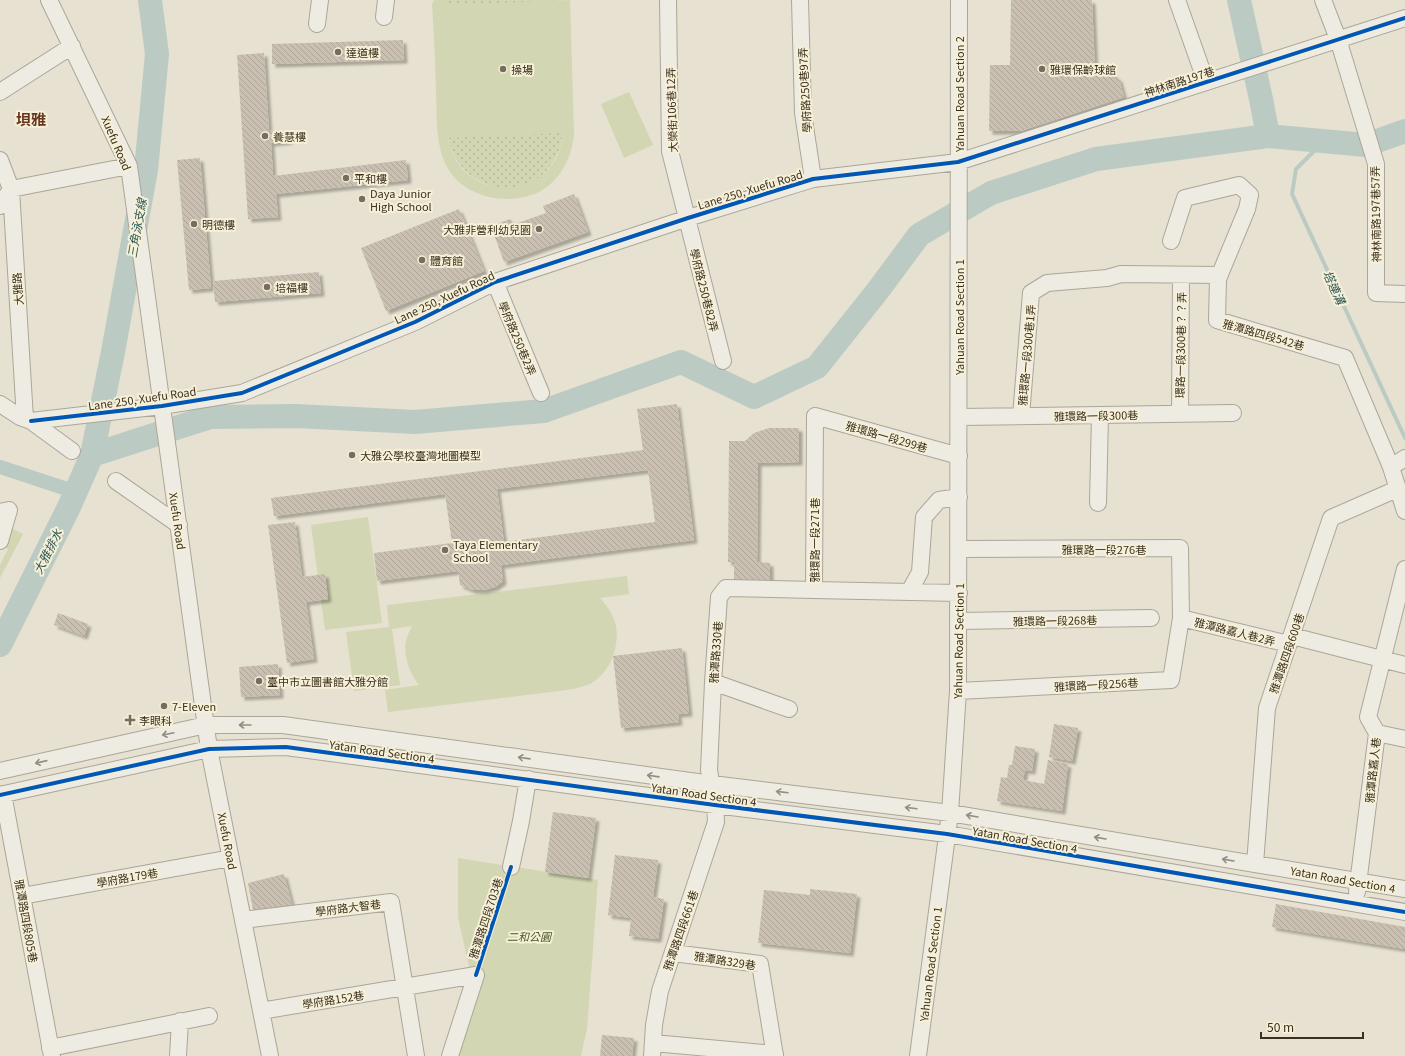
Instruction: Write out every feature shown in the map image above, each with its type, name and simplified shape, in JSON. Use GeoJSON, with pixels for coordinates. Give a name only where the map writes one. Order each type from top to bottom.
{"type":"FeatureCollection","features":[{"type":"Feature","properties":{"kind":"street","name":"Xuefu Road"},"geometry":{"type":"LineString","coordinates":[[48,0],[130,166],[209,749],[270,1056]]}},
{"type":"Feature","properties":{"kind":"street"},"geometry":{"type":"LineString","coordinates":[[317,24],[320,0]]}},
{"type":"Feature","properties":{"kind":"street"},"geometry":{"type":"LineString","coordinates":[[384,17],[386,0]]}},
{"type":"Feature","properties":{"kind":"street","name":"大榮街106巷12弄"},"geometry":{"type":"LineString","coordinates":[[668,0],[670,151],[688,218]]}},
{"type":"Feature","properties":{"kind":"street","name":"學府路250巷97弄"},"geometry":{"type":"LineString","coordinates":[[800,0],[803,112],[813,179]]}},
{"type":"Feature","properties":{"kind":"street"},"geometry":{"type":"LineString","coordinates":[[1177,0],[1206,82]]}},
{"type":"Feature","properties":{"kind":"street","name":"神林南路197巷57弄"},"geometry":{"type":"LineString","coordinates":[[1323,0],[1338,39],[1376,164],[1376,293],[1405,294]]}},
{"type":"Feature","properties":{"kind":"street","name":"Yahuan Road Section 2"},"geometry":{"type":"LineString","coordinates":[[959,224],[958,162],[964,1]]}},
{"type":"Feature","properties":{"kind":"street","name":"神林南路197巷"},"geometry":{"type":"LineString","coordinates":[[958,162],[1405,18]]}},
{"type":"Feature","properties":{"kind":"street"},"geometry":{"type":"LineString","coordinates":[[0,92],[72,46]]}},
{"type":"Feature","properties":{"kind":"street","name":"大雅路"},"geometry":{"type":"LineString","coordinates":[[0,160],[11,189],[28,420]]}},
{"type":"Feature","properties":{"kind":"street","name":"Lane 250, Xuefu Road"},"geometry":{"type":"LineString","coordinates":[[28,420],[162,406],[242,393],[415,322],[495,282],[688,218],[813,179],[862,172],[958,162]]}},
{"type":"Feature","properties":{"kind":"street"},"geometry":{"type":"LineString","coordinates":[[0,206],[11,189],[130,166]]}},
{"type":"Feature","properties":{"kind":"street","name":"雅潭路四段542巷"},"geometry":{"type":"LineString","coordinates":[[1170,241],[1185,198],[1239,184],[1250,195],[1247,209],[1218,279],[1217,320],[1346,358],[1391,467],[1405,511]]}},
{"type":"Feature","properties":{"kind":"street","name":"學府路250巷82弄"},"geometry":{"type":"LineString","coordinates":[[688,218],[723,361]]}},
{"type":"Feature","properties":{"kind":"street","name":"Yahuan Road Section 1"},"geometry":{"type":"LineString","coordinates":[[918,1056],[950,812],[958,691],[959,224]]}},
{"type":"Feature","properties":{"kind":"street","name":"雅環路一段300巷1弄"},"geometry":{"type":"LineString","coordinates":[[1021,416],[1031,293],[1047,283],[1107,278],[1121,274],[1220,275]]}},
{"type":"Feature","properties":{"kind":"street","name":"環路一段300巷？？弄"},"geometry":{"type":"LineString","coordinates":[[1180,414],[1181,275]]}},
{"type":"Feature","properties":{"kind":"street","name":"學府路250巷2弄"},"geometry":{"type":"LineString","coordinates":[[495,282],[541,393]]}},
{"type":"Feature","properties":{"kind":"street"},"geometry":{"type":"LineString","coordinates":[[0,404],[28,420],[72,451]]}},
{"type":"Feature","properties":{"kind":"street","name":"雅環路一段300巷"},"geometry":{"type":"LineString","coordinates":[[959,417],[1233,413]]}},
{"type":"Feature","properties":{"kind":"street"},"geometry":{"type":"LineString","coordinates":[[1098,503],[1100,415]]}},
{"type":"Feature","properties":{"kind":"street","name":"雅環路一段299巷"},"geometry":{"type":"LineString","coordinates":[[815,416],[959,456]]}},
{"type":"Feature","properties":{"kind":"street","name":"雅環路一段271巷"},"geometry":{"type":"LineString","coordinates":[[815,416],[814,590],[959,593]]}},
{"type":"Feature","properties":{"kind":"street"},"geometry":{"type":"LineString","coordinates":[[1391,467],[1405,458]]}},
{"type":"Feature","properties":{"kind":"street"},"geometry":{"type":"LineString","coordinates":[[116,481],[179,525]]}},
{"type":"Feature","properties":{"kind":"street","name":"雅潭路四段600巷"},"geometry":{"type":"LineString","coordinates":[[1255,864],[1267,708],[1331,518],[1397,489]]}},
{"type":"Feature","properties":{"kind":"street"},"geometry":{"type":"LineString","coordinates":[[909,592],[920,572],[924,517],[939,500],[959,497]]}},
{"type":"Feature","properties":{"kind":"street"},"geometry":{"type":"LineString","coordinates":[[0,512],[9,510],[0,541]]}},
{"type":"Feature","properties":{"kind":"street","name":"雅環路一段276巷"},"geometry":{"type":"LineString","coordinates":[[959,549],[1180,548],[1182,618]]}},
{"type":"Feature","properties":{"kind":"street","name":"雅潭路嘉人巷"},"geometry":{"type":"LineString","coordinates":[[1356,904],[1377,734],[1368,718],[1405,569]]}},
{"type":"Feature","properties":{"kind":"street","name":"雅潭路330巷"},"geometry":{"type":"LineString","coordinates":[[715,805],[709,770],[719,597],[726,588],[814,590]]}},
{"type":"Feature","properties":{"kind":"street","name":"雅環路一段268巷"},"geometry":{"type":"LineString","coordinates":[[959,621],[1151,618]]}},
{"type":"Feature","properties":{"kind":"street","name":"雅潭路嘉人巷2弄"},"geometry":{"type":"LineString","coordinates":[[1182,618],[1383,659],[1405,665]]}},
{"type":"Feature","properties":{"kind":"street","name":"雅環路一段256巷"},"geometry":{"type":"LineString","coordinates":[[958,691],[1171,680],[1182,618]]}},
{"type":"Feature","properties":{"kind":"street"},"geometry":{"type":"LineString","coordinates":[[713,682],[789,709]]}},
{"type":"Feature","properties":{"kind":"street","name":"Yatan Road Section 4"},"geometry":{"type":"LineString","coordinates":[[0,771],[206,725],[283,725],[712,784],[950,812],[1405,889]]}},
{"type":"Feature","properties":{"kind":"street"},"geometry":{"type":"LineString","coordinates":[[1377,734],[1405,739]]}},
{"type":"Feature","properties":{"kind":"street","name":"Yatan Road Section 4"},"geometry":{"type":"LineString","coordinates":[[2,795],[209,749],[286,748],[947,834],[1405,912]]}},
{"type":"Feature","properties":{"kind":"street","name":"雅潭路四段703巷"},"geometry":{"type":"LineString","coordinates":[[511,867],[528,779]]}},
{"type":"Feature","properties":{"kind":"street","name":"雅潭路四段805巷"},"geometry":{"type":"LineString","coordinates":[[2,795],[51,1052],[180,1021],[209,1016]]}},
{"type":"Feature","properties":{"kind":"street","name":"雅潭路四段661巷"},"geometry":{"type":"LineString","coordinates":[[653,1049],[654,1025],[660,991],[716,822],[715,805]]}},
{"type":"Feature","properties":{"kind":"street","name":"學府路179巷"},"geometry":{"type":"LineString","coordinates":[[22,896],[231,858]]}},
{"type":"Feature","properties":{"kind":"street","name":"學府路大智巷"},"geometry":{"type":"LineString","coordinates":[[243,920],[391,902],[416,1056]]}},
{"type":"Feature","properties":{"kind":"street","name":"雅潭路329巷"},"geometry":{"type":"LineString","coordinates":[[673,952],[760,964],[775,1055]]}},
{"type":"Feature","properties":{"kind":"street","name":"雅潭路四段703巷"},"geometry":{"type":"LineString","coordinates":[[405,988],[476,975],[450,1056]]}},
{"type":"Feature","properties":{"kind":"street","name":"學府路152巷"},"geometry":{"type":"LineString","coordinates":[[261,1011],[405,988]]}},
{"type":"Feature","properties":{"kind":"street"},"geometry":{"type":"LineString","coordinates":[[178,1056],[180,1021]]}},
{"type":"Feature","properties":{"kind":"street"},"geometry":{"type":"LineString","coordinates":[[653,1049],[775,1055]]}},
{"type":"Feature","properties":{"kind":"green space","name":"操場"},"geometry":{"type":"Polygon","coordinates":[[[434,0],[444,0],[443,5],[570,0],[574,134],[566,163],[558,176],[547,187],[534,194],[521,198],[506,199],[491,197],[477,193],[465,186],[454,177],[446,165],[442,156],[437,128],[432,5],[434,0]],[[563,133],[448,138],[457,161],[471,176],[489,185],[509,188],[528,183],[545,173],[557,156],[563,133]]]}},
{"type":"Feature","properties":{"kind":"green space","name":"操場"},"geometry":{"type":"Polygon","coordinates":[[[444,0],[558,0],[563,133],[562,141],[559,152],[553,162],[541,176],[526,185],[509,188],[493,186],[478,180],[464,169],[454,155],[448,137],[444,0]]]}},
{"type":"Feature","properties":{"kind":"green space"},"geometry":{"type":"Polygon","coordinates":[[[629,92],[653,145],[624,158],[601,104],[629,92]]]}},
{"type":"Feature","properties":{"kind":"green space"},"geometry":{"type":"Polygon","coordinates":[[[368,517],[382,623],[325,630],[311,525],[368,517]]]}},
{"type":"Feature","properties":{"kind":"green space"},"geometry":{"type":"Polygon","coordinates":[[[9,527],[23,534],[0,578],[0,565],[8,549],[0,545],[9,527]]]}},
{"type":"Feature","properties":{"kind":"green space"},"geometry":{"type":"Polygon","coordinates":[[[627,576],[629,594],[600,598],[609,609],[614,619],[617,639],[613,657],[609,665],[604,673],[590,684],[566,690],[388,712],[385,690],[419,685],[409,669],[405,650],[407,637],[412,626],[392,629],[400,685],[354,691],[346,632],[389,627],[387,605],[627,576]]]}},
{"type":"Feature","properties":{"kind":"green space","name":"二和公園"},"geometry":{"type":"Polygon","coordinates":[[[458,858],[598,880],[587,1029],[581,1056],[453,1056],[474,989],[458,917],[458,858]]]}},
{"type":"Feature","properties":{"kind":"building","name":"雅環保齡球館"},"geometry":{"type":"Polygon","coordinates":[[[1011,0],[1092,0],[1095,72],[1112,73],[1119,79],[1124,97],[1021,131],[989,131],[990,65],[1010,65],[1011,0]]]}},
{"type":"Feature","properties":{"kind":"building","name":"達道樓"},"geometry":{"type":"Polygon","coordinates":[[[403,40],[404,60],[272,64],[272,44],[403,40]]]}},
{"type":"Feature","properties":{"kind":"building","name":"養慧樓"},"geometry":{"type":"Polygon","coordinates":[[[264,53],[269,131],[288,130],[289,141],[271,143],[273,176],[406,160],[408,180],[276,194],[278,217],[248,219],[237,55],[264,53]]]}},
{"type":"Feature","properties":{"kind":"building","name":"明德樓"},"geometry":{"type":"Polygon","coordinates":[[[200,158],[211,288],[189,290],[177,160],[200,158]]]}},
{"type":"Feature","properties":{"kind":"building","name":"大雅非營利幼兒園"},"geometry":{"type":"Polygon","coordinates":[[[574,194],[588,232],[504,262],[491,226],[510,219],[515,224],[546,213],[543,206],[574,194]]]}},
{"type":"Feature","properties":{"kind":"building","name":"體育館"},"geometry":{"type":"Polygon","coordinates":[[[459,209],[484,271],[386,311],[361,248],[459,209]]]}},
{"type":"Feature","properties":{"kind":"building","name":"培福樓"},"geometry":{"type":"Polygon","coordinates":[[[319,272],[321,293],[215,302],[213,281],[319,272]]]}},
{"type":"Feature","properties":{"kind":"building"},"geometry":{"type":"Polygon","coordinates":[[[677,404],[694,540],[501,565],[503,581],[495,587],[484,590],[472,590],[460,585],[458,571],[377,581],[374,553],[452,543],[445,494],[274,516],[271,498],[643,450],[637,409],[677,404]],[[648,470],[497,489],[504,542],[655,522],[648,470]]]}},
{"type":"Feature","properties":{"kind":"building"},"geometry":{"type":"Polygon","coordinates":[[[769,428],[799,428],[799,462],[758,463],[757,562],[770,563],[770,585],[734,585],[734,562],[728,562],[729,441],[745,441],[754,433],[769,428]]]}},
{"type":"Feature","properties":{"kind":"building"},"geometry":{"type":"Polygon","coordinates":[[[295,522],[302,577],[325,574],[328,599],[306,602],[314,659],[287,663],[268,525],[295,522]]]}},
{"type":"Feature","properties":{"kind":"building"},"geometry":{"type":"Polygon","coordinates":[[[58,613],[88,624],[84,636],[54,625],[58,613]]]}},
{"type":"Feature","properties":{"kind":"building"},"geometry":{"type":"Polygon","coordinates":[[[682,648],[689,713],[678,714],[679,722],[621,728],[613,656],[682,648]]]}},
{"type":"Feature","properties":{"kind":"building","name":"臺中市立圖書館大雅分館"},"geometry":{"type":"Polygon","coordinates":[[[278,664],[280,695],[241,697],[239,667],[278,664]]]}},
{"type":"Feature","properties":{"kind":"building"},"geometry":{"type":"Polygon","coordinates":[[[1054,724],[1078,728],[1072,761],[1049,757],[1054,724]]]}},
{"type":"Feature","properties":{"kind":"building"},"geometry":{"type":"Polygon","coordinates":[[[1015,746],[1035,749],[1032,771],[1025,770],[1023,780],[1044,784],[1048,760],[1068,764],[1062,811],[997,801],[1001,777],[1007,778],[1009,765],[1012,765],[1015,746]]]}},
{"type":"Feature","properties":{"kind":"building"},"geometry":{"type":"Polygon","coordinates":[[[553,812],[596,818],[588,878],[545,872],[553,812]]]}},
{"type":"Feature","properties":{"kind":"building"},"geometry":{"type":"Polygon","coordinates":[[[615,855],[658,860],[653,897],[664,899],[658,939],[629,936],[631,918],[608,915],[615,855]]]}},
{"type":"Feature","properties":{"kind":"building"},"geometry":{"type":"Polygon","coordinates":[[[284,874],[293,909],[254,915],[248,883],[284,874]]]}},
{"type":"Feature","properties":{"kind":"building"},"geometry":{"type":"Polygon","coordinates":[[[810,889],[857,894],[850,953],[758,943],[764,890],[810,895],[810,889]]]}},
{"type":"Feature","properties":{"kind":"building"},"geometry":{"type":"Polygon","coordinates":[[[1276,904],[1405,927],[1405,949],[1272,927],[1276,904]]]}},
{"type":"Feature","properties":{"kind":"building"},"geometry":{"type":"Polygon","coordinates":[[[602,1035],[634,1038],[632,1056],[600,1056],[602,1035]]]}},
{"type":"Feature","properties":{"kind":"waterway","name":"三角泳支線"},"geometry":{"type":"LineString","coordinates":[[0,645],[69,507],[92,455],[113,352],[146,170],[157,54],[150,0]]}},
{"type":"Feature","properties":{"kind":"waterway"},"geometry":{"type":"LineString","coordinates":[[1239,0],[1268,136]]}},
{"type":"Feature","properties":{"kind":"waterway"},"geometry":{"type":"LineString","coordinates":[[92,455],[210,417],[296,416],[415,422],[544,411],[681,362],[754,397],[817,367],[879,289],[919,235],[991,193],[1096,159],[1268,136],[1366,145],[1405,131]]}},
{"type":"Feature","properties":{"kind":"waterway","name":"塔連溝"},"geometry":{"type":"LineString","coordinates":[[1324,141],[1296,169],[1292,194],[1405,438]]}},
{"type":"Feature","properties":{"kind":"waterway"},"geometry":{"type":"LineString","coordinates":[[0,467],[76,492]]}},
{"type":"Feature","properties":{"kind":"cycle path"},"geometry":{"type":"LineString","coordinates":[[31,421],[162,406],[242,393],[415,322],[495,282],[688,218],[813,179],[958,162],[1405,18]]}},
{"type":"Feature","properties":{"kind":"cycle path"},"geometry":{"type":"LineString","coordinates":[[0,795],[209,749],[286,747],[715,805],[947,834],[1405,912]]}},
{"type":"Feature","properties":{"kind":"cycle path"},"geometry":{"type":"LineString","coordinates":[[476,975],[511,867]]}},
{"type":"Feature","properties":{"kind":"place","name":"達道樓"},"geometry":{"type":"Point","coordinates":[338,52]}},
{"type":"Feature","properties":{"kind":"place","name":"操場"},"geometry":{"type":"Point","coordinates":[503,69]}},
{"type":"Feature","properties":{"kind":"place","name":"雅環保齡球館"},"geometry":{"type":"Point","coordinates":[1042,69]}},
{"type":"Feature","properties":{"kind":"place","name":"養慧樓"},"geometry":{"type":"Point","coordinates":[265,136]}},
{"type":"Feature","properties":{"kind":"place","name":"平和樓"},"geometry":{"type":"Point","coordinates":[346,178]}},
{"type":"Feature","properties":{"kind":"place","name":"Daya Junior High School"},"geometry":{"type":"Point","coordinates":[362,199]}},
{"type":"Feature","properties":{"kind":"place","name":"明德樓"},"geometry":{"type":"Point","coordinates":[194,224]}},
{"type":"Feature","properties":{"kind":"place","name":"大雅非營利幼兒園"},"geometry":{"type":"Point","coordinates":[539,229]}},
{"type":"Feature","properties":{"kind":"place","name":"體育館"},"geometry":{"type":"Point","coordinates":[422,260]}},
{"type":"Feature","properties":{"kind":"place","name":"培福樓"},"geometry":{"type":"Point","coordinates":[267,287]}},
{"type":"Feature","properties":{"kind":"place","name":"大雅公學校臺灣地圖模型"},"geometry":{"type":"Point","coordinates":[352,455]}},
{"type":"Feature","properties":{"kind":"place","name":"Taya Elementary School"},"geometry":{"type":"Point","coordinates":[445,550]}},
{"type":"Feature","properties":{"kind":"place","name":"臺中市立圖書館大雅分館"},"geometry":{"type":"Point","coordinates":[259,681]}},
{"type":"Feature","properties":{"kind":"place","name":"7-Eleven"},"geometry":{"type":"Point","coordinates":[164,706]}},
{"type":"Feature","properties":{"kind":"place","name":"李眼科"},"geometry":{"type":"Point","coordinates":[130,720]}},
{"type":"Feature","properties":{"kind":"district","name":"垻雅"},"geometry":{"type":"Point","coordinates":[31,118]}},
{"type":"Feature","properties":{"kind":"water label","name":"大雅排水"},"geometry":{"type":"Point","coordinates":[47,551]}}]}
